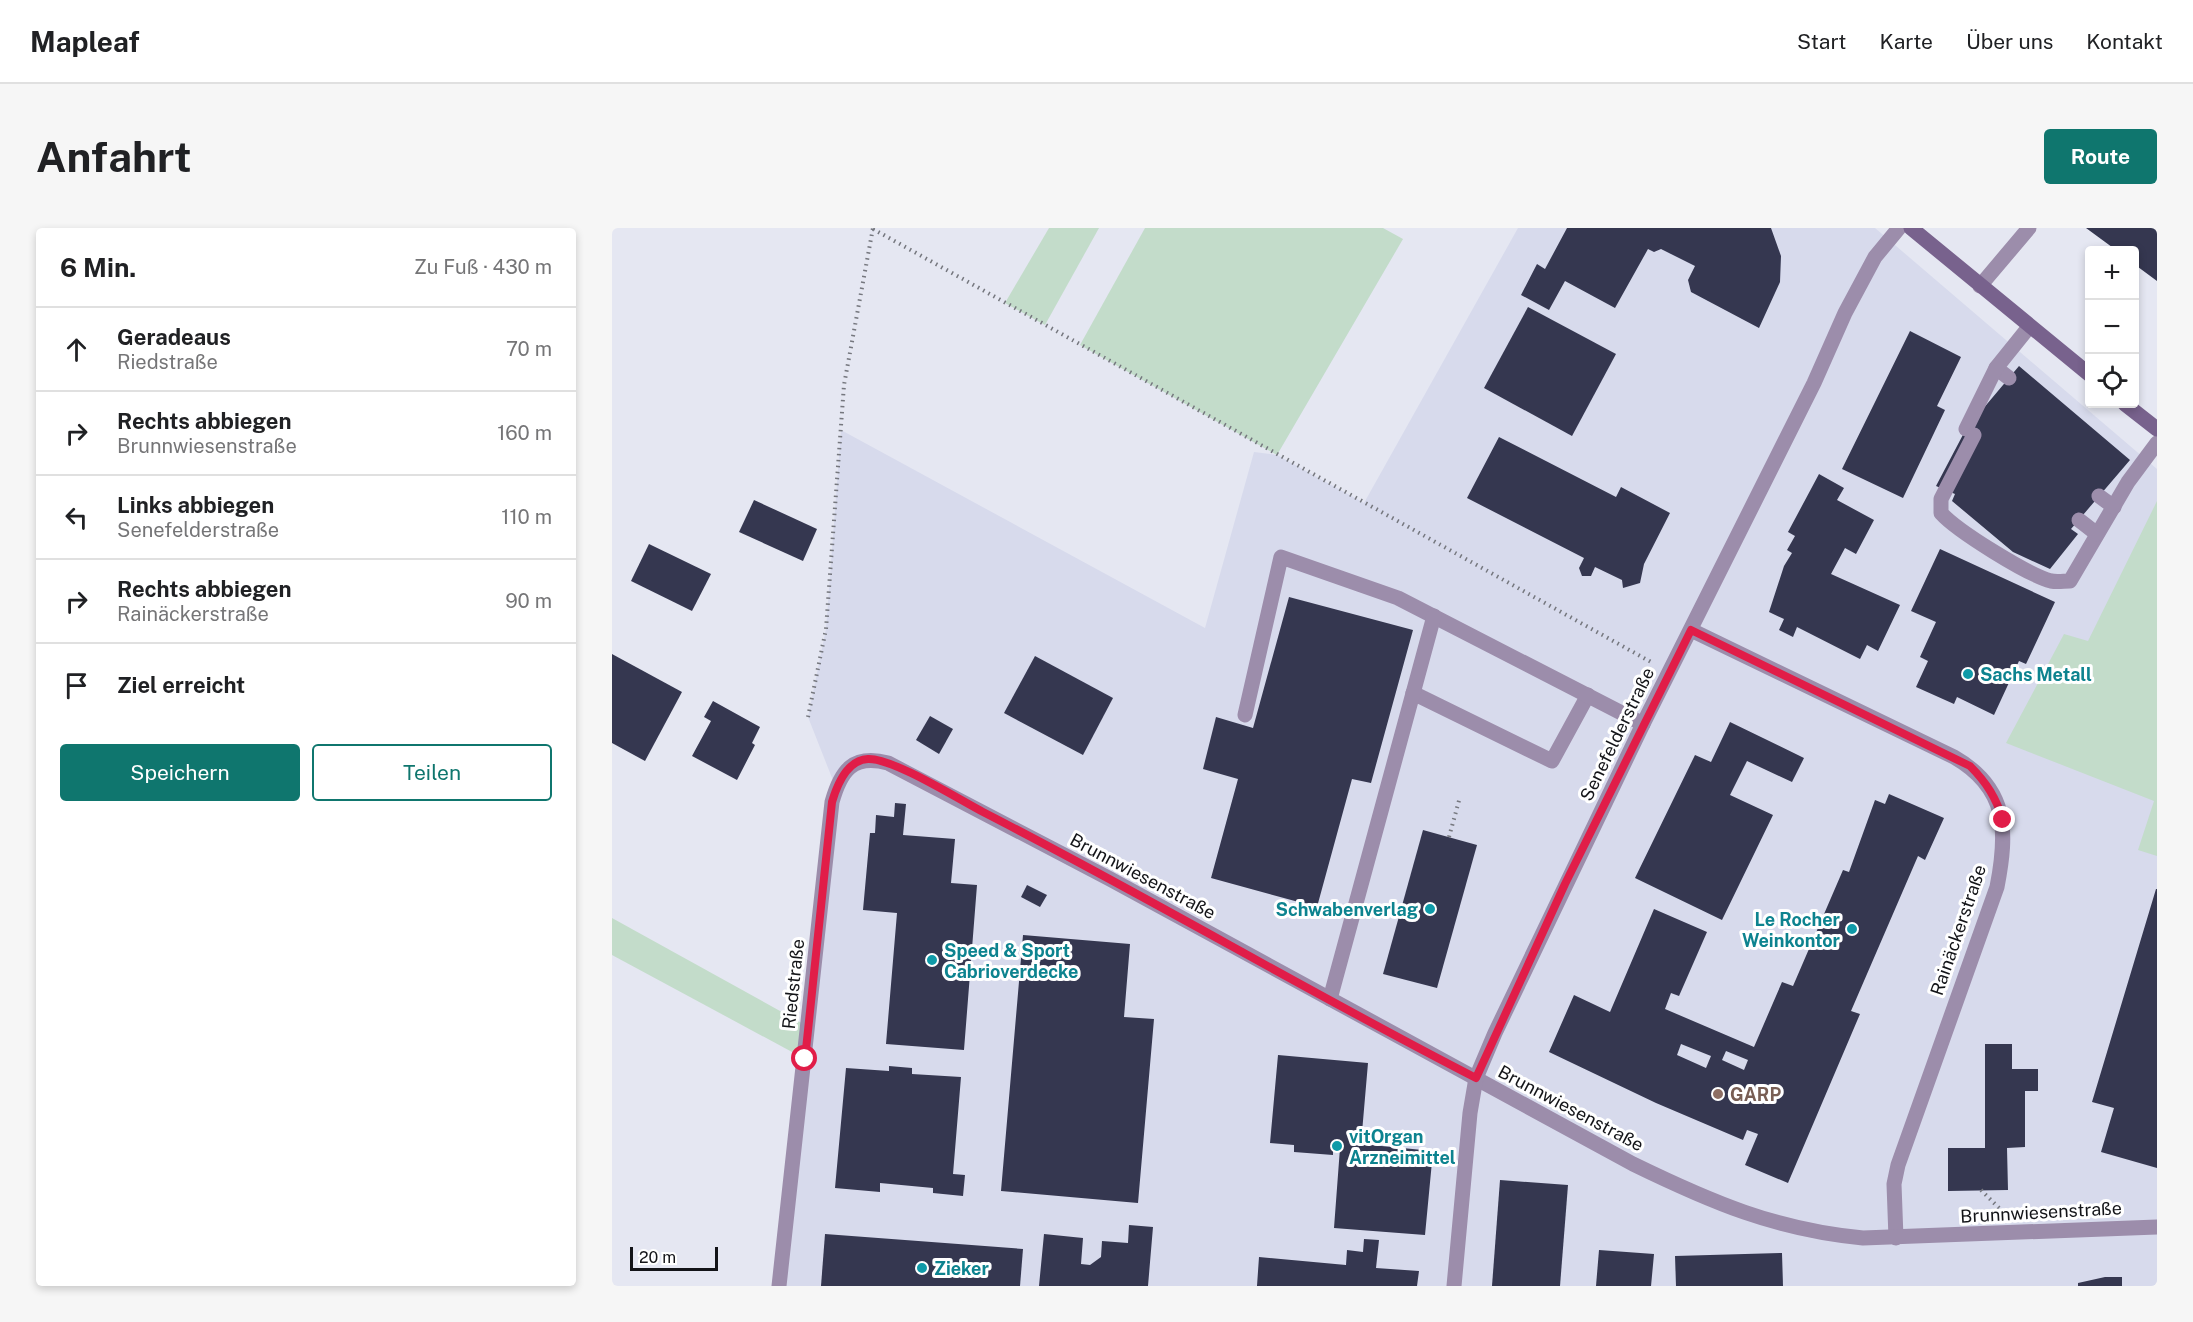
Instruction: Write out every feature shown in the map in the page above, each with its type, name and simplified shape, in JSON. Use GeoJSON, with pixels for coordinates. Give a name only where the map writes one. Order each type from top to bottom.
{"type":"FeatureCollection","features":[{"type":"Feature","properties":{"kind":"main road"},"geometry":{"type":"LineString","coordinates":[[1911,228],[2085,371]]}},
{"type":"Feature","properties":{"kind":"main road"},"geometry":{"type":"LineString","coordinates":[[2130,408],[2157,429]]}},
{"type":"Feature","properties":{"kind":"street","name":"Senefelderstraße"},"geometry":{"type":"LineString","coordinates":[[1454,1286],[1470,1113],[1476,1078],[1495,1033],[1643,724],[1814,383],[1845,313],[1875,256],[1899,228]]}},
{"type":"Feature","properties":{"kind":"street"},"geometry":{"type":"LineString","coordinates":[[1980,286],[2029,228]]}},
{"type":"Feature","properties":{"kind":"street"},"geometry":{"type":"LineString","coordinates":[[2029,327],[1996,368],[1985,400],[1941,499],[1941,513],[1952,525],[2051,581],[2070,581],[2114,507],[2123,478],[2157,443]]}},
{"type":"Feature","properties":{"kind":"street"},"geometry":{"type":"LineString","coordinates":[[1996,368],[2009,378]]}},
{"type":"Feature","properties":{"kind":"street"},"geometry":{"type":"LineString","coordinates":[[2099,496],[2114,507]]}},
{"type":"Feature","properties":{"kind":"street"},"geometry":{"type":"LineString","coordinates":[[2079,520],[2097,534]]}},
{"type":"Feature","properties":{"kind":"street"},"geometry":{"type":"LineString","coordinates":[[1245,715],[1281,557],[1398,598],[1643,724]]}},
{"type":"Feature","properties":{"kind":"street"},"geometry":{"type":"LineString","coordinates":[[1330,999],[1434,616]]}},
{"type":"Feature","properties":{"kind":"street","name":"Rainäckerstraße"},"geometry":{"type":"LineString","coordinates":[[1691,630],[1970,766],[1986,782],[2003,820],[2004,841],[1997,887],[1898,1165],[1894,1184],[1896,1238]]}},
{"type":"Feature","properties":{"kind":"street"},"geometry":{"type":"LineString","coordinates":[[1413,693],[1552,761],[1588,695]]}},
{"type":"Feature","properties":{"kind":"street","name":"Brunnwiesenstraße"},"geometry":{"type":"LineString","coordinates":[[854,764],[870,759],[888,763],[1633,1164],[1692,1193],[1750,1215],[1815,1233],[1896,1238],[2157,1227]]}},
{"type":"Feature","properties":{"kind":"street","name":"Riedstraße"},"geometry":{"type":"LineString","coordinates":[[779,1286],[830,815],[836,788],[854,764]]}},
{"type":"Feature","properties":{"kind":"path"},"geometry":{"type":"LineString","coordinates":[[808,717],[826,629],[844,385],[873,229],[1669,672]]}},
{"type":"Feature","properties":{"kind":"path"},"geometry":{"type":"LineString","coordinates":[[1449,837],[1460,797]]}},
{"type":"Feature","properties":{"kind":"path"},"geometry":{"type":"LineString","coordinates":[[1982,1190],[2005,1214]]}},
{"type":"Feature","properties":{"kind":"shaded area"},"geometry":{"type":"Polygon","coordinates":[[[1518,228],[1875,228],[2157,469],[2157,1286],[779,1286],[836,788],[808,717],[826,629],[841,430],[1205,628],[1254,452],[1277,455],[1364,503],[1518,228]]]}},
{"type":"Feature","properties":{"kind":"green space"},"geometry":{"type":"Polygon","coordinates":[[[1049,228],[1099,228],[1045,325],[1005,303],[1049,228]]]}},
{"type":"Feature","properties":{"kind":"green space"},"geometry":{"type":"Polygon","coordinates":[[[1145,228],[1383,228],[1403,239],[1277,455],[1080,345],[1145,228]]]}},
{"type":"Feature","properties":{"kind":"green space"},"geometry":{"type":"Polygon","coordinates":[[[2157,501],[2157,856],[2138,850],[2154,801],[2006,743],[2064,634],[2088,641],[2157,501]]]}},
{"type":"Feature","properties":{"kind":"green space"},"geometry":{"type":"Polygon","coordinates":[[[612,918],[809,1027],[805,1059],[612,955],[612,918]]]}},
{"type":"Feature","properties":{"kind":"building"},"geometry":{"type":"Polygon","coordinates":[[[1567,228],[1771,228],[1781,256],[1780,282],[1759,328],[1691,292],[1688,280],[1695,266],[1661,249],[1654,252],[1648,249],[1615,308],[1565,281],[1549,310],[1521,295],[1537,264],[1545,269],[1567,228]]]}},
{"type":"Feature","properties":{"kind":"building"},"geometry":{"type":"Polygon","coordinates":[[[2086,228],[2157,228],[2157,281],[2139,268],[2139,246],[2111,246],[2086,228]]]}},
{"type":"Feature","properties":{"kind":"building"},"geometry":{"type":"Polygon","coordinates":[[[1528,307],[1616,354],[1572,436],[1484,388],[1528,307]]]}},
{"type":"Feature","properties":{"kind":"building"},"geometry":{"type":"Polygon","coordinates":[[[1910,331],[1961,357],[1937,406],[1945,410],[1903,498],[1842,469],[1910,331]]]}},
{"type":"Feature","properties":{"kind":"building"},"geometry":{"type":"Polygon","coordinates":[[[2019,366],[2130,460],[2071,529],[2078,534],[2050,569],[2013,552],[1952,501],[1955,494],[1936,486],[1966,429],[2019,366]]]}},
{"type":"Feature","properties":{"kind":"building"},"geometry":{"type":"Polygon","coordinates":[[[1499,437],[1616,497],[1621,487],[1670,513],[1644,564],[1640,583],[1623,588],[1622,580],[1595,567],[1591,576],[1582,576],[1579,568],[1584,558],[1467,498],[1499,437]]]}},
{"type":"Feature","properties":{"kind":"building"},"geometry":{"type":"Polygon","coordinates":[[[1819,474],[1844,488],[1837,500],[1874,520],[1856,554],[1845,548],[1831,574],[1900,605],[1878,651],[1867,645],[1860,659],[1797,627],[1793,637],[1779,630],[1784,619],[1769,612],[1784,566],[1792,553],[1787,550],[1795,536],[1788,532],[1819,474]]]}},
{"type":"Feature","properties":{"kind":"building"},"geometry":{"type":"Polygon","coordinates":[[[754,500],[817,529],[803,561],[739,532],[754,500]]]}},
{"type":"Feature","properties":{"kind":"building"},"geometry":{"type":"Polygon","coordinates":[[[649,544],[711,574],[692,611],[631,581],[649,544]]]}},
{"type":"Feature","properties":{"kind":"building"},"geometry":{"type":"Polygon","coordinates":[[[1940,549],[2055,602],[2026,664],[2019,661],[1994,715],[1957,697],[1954,704],[1916,687],[1928,661],[1920,657],[1936,622],[1911,611],[1940,549]]]}},
{"type":"Feature","properties":{"kind":"building"},"geometry":{"type":"Polygon","coordinates":[[[1289,597],[1413,630],[1371,783],[1352,779],[1317,907],[1211,878],[1238,779],[1203,769],[1216,717],[1253,728],[1289,597]]]}},
{"type":"Feature","properties":{"kind":"building"},"geometry":{"type":"Polygon","coordinates":[[[612,654],[682,692],[645,761],[612,743],[612,654]]]}},
{"type":"Feature","properties":{"kind":"building"},"geometry":{"type":"Polygon","coordinates":[[[1035,656],[1113,698],[1083,755],[1004,713],[1035,656]]]}},
{"type":"Feature","properties":{"kind":"building"},"geometry":{"type":"Polygon","coordinates":[[[713,701],[760,727],[752,743],[755,745],[737,780],[692,756],[711,721],[704,717],[713,701]]]}},
{"type":"Feature","properties":{"kind":"building"},"geometry":{"type":"Polygon","coordinates":[[[930,716],[953,729],[939,754],[916,740],[930,716]]]}},
{"type":"Feature","properties":{"kind":"building"},"geometry":{"type":"Polygon","coordinates":[[[1730,722],[1804,758],[1792,782],[1747,761],[1730,795],[1773,815],[1722,920],[1635,878],[1695,755],[1711,762],[1730,722]]]}},
{"type":"Feature","properties":{"kind":"building"},"geometry":{"type":"Polygon","coordinates":[[[1889,794],[1944,818],[1925,860],[1918,856],[1851,1011],[1860,1014],[1788,1183],[1745,1165],[1758,1134],[1747,1130],[1743,1140],[1656,1103],[1549,1052],[1574,995],[1610,1012],[1654,909],[1707,932],[1679,996],[1671,993],[1665,1009],[1754,1047],[1782,982],[1793,986],[1843,870],[1849,872],[1875,800],[1885,804],[1889,794]],[[1681,1044],[1677,1055],[1706,1068],[1711,1056],[1681,1044]],[[1726,1051],[1722,1060],[1744,1070],[1748,1060],[1726,1051]]]}},
{"type":"Feature","properties":{"kind":"building"},"geometry":{"type":"Polygon","coordinates":[[[895,803],[906,804],[903,835],[955,839],[951,883],[977,885],[964,1050],[886,1044],[897,913],[863,910],[870,833],[875,833],[876,815],[894,817],[895,803]]]}},
{"type":"Feature","properties":{"kind":"building","name":"Schwabenverlag"},"geometry":{"type":"Polygon","coordinates":[[[1423,830],[1477,845],[1437,988],[1383,974],[1423,830]]]}},
{"type":"Feature","properties":{"kind":"building"},"geometry":{"type":"Polygon","coordinates":[[[1027,885],[1047,895],[1040,907],[1021,897],[1027,885]]]}},
{"type":"Feature","properties":{"kind":"building"},"geometry":{"type":"Polygon","coordinates":[[[2156,889],[2157,1168],[2101,1152],[2114,1108],[2092,1102],[2156,889]]]}},
{"type":"Feature","properties":{"kind":"building"},"geometry":{"type":"Polygon","coordinates":[[[1023,935],[1130,944],[1124,1017],[1154,1019],[1138,1203],[1001,1191],[1023,935]]]}},
{"type":"Feature","properties":{"kind":"building"},"geometry":{"type":"Polygon","coordinates":[[[1985,1044],[2012,1044],[2012,1069],[2038,1069],[2038,1091],[2025,1091],[2025,1147],[2007,1148],[2008,1190],[1948,1191],[1948,1148],[1985,1148],[1985,1044]]]}},
{"type":"Feature","properties":{"kind":"building","name":"vitOrgan Arzneimittel"},"geometry":{"type":"Polygon","coordinates":[[[1278,1055],[1368,1063],[1361,1144],[1433,1151],[1425,1235],[1334,1228],[1340,1148],[1333,1147],[1333,1155],[1294,1152],[1294,1145],[1270,1143],[1278,1055]]]}},
{"type":"Feature","properties":{"kind":"building"},"geometry":{"type":"Polygon","coordinates":[[[889,1066],[912,1068],[912,1074],[961,1077],[953,1174],[965,1175],[963,1196],[933,1193],[933,1188],[880,1183],[880,1192],[835,1188],[846,1068],[889,1071],[889,1066]]]}},
{"type":"Feature","properties":{"kind":"building"},"geometry":{"type":"Polygon","coordinates":[[[1500,1180],[1568,1185],[1560,1286],[1492,1286],[1500,1180]]]}},
{"type":"Feature","properties":{"kind":"building"},"geometry":{"type":"Polygon","coordinates":[[[1129,1225],[1153,1227],[1148,1286],[1039,1286],[1044,1234],[1083,1238],[1081,1264],[1090,1265],[1101,1257],[1102,1241],[1128,1243],[1129,1225]]]}},
{"type":"Feature","properties":{"kind":"building","name":"Zieker"},"geometry":{"type":"Polygon","coordinates":[[[825,1234],[1023,1249],[1020,1286],[821,1286],[825,1234]]]}},
{"type":"Feature","properties":{"kind":"building"},"geometry":{"type":"Polygon","coordinates":[[[1364,1239],[1379,1240],[1376,1268],[1419,1271],[1417,1286],[1257,1286],[1259,1257],[1346,1265],[1347,1250],[1363,1252],[1364,1239]]]}},
{"type":"Feature","properties":{"kind":"building"},"geometry":{"type":"Polygon","coordinates":[[[1599,1250],[1654,1254],[1651,1286],[1596,1286],[1599,1250]]]}},
{"type":"Feature","properties":{"kind":"building"},"geometry":{"type":"Polygon","coordinates":[[[1782,1253],[1783,1286],[1676,1286],[1675,1256],[1782,1253]]]}},
{"type":"Feature","properties":{"kind":"building"},"geometry":{"type":"Polygon","coordinates":[[[2105,1277],[2122,1277],[2122,1286],[2078,1286],[2078,1283],[2105,1277]]]}},
{"type":"Feature","properties":{"kind":"place","name":"Sachs Metall"},"geometry":{"type":"Point","coordinates":[1968,674]}},
{"type":"Feature","properties":{"kind":"place","name":"Schwabenverlag"},"geometry":{"type":"Point","coordinates":[1430,909]}},
{"type":"Feature","properties":{"kind":"place","name":"Le Rocher Weinkontor"},"geometry":{"type":"Point","coordinates":[1852,929]}},
{"type":"Feature","properties":{"kind":"place","name":"Speed & Sport Cabrioverdecke"},"geometry":{"type":"Point","coordinates":[932,960]}},
{"type":"Feature","properties":{"kind":"place","name":"GARP"},"geometry":{"type":"Point","coordinates":[1718,1094]}},
{"type":"Feature","properties":{"kind":"place","name":"vitOrgan Arzneimittel"},"geometry":{"type":"Point","coordinates":[1337,1146]}},
{"type":"Feature","properties":{"kind":"place","name":"Zieker"},"geometry":{"type":"Point","coordinates":[922,1268]}},
{"type":"Feature","properties":{"kind":"route"},"geometry":{"type":"LineString","coordinates":[[805,1059],[832,802],[841,778],[854,764],[862,760],[870,759],[888,763],[1110,879],[1476,1078],[1565,884],[1691,630],[1970,766],[1986,782],[2003,820]]}}]}
